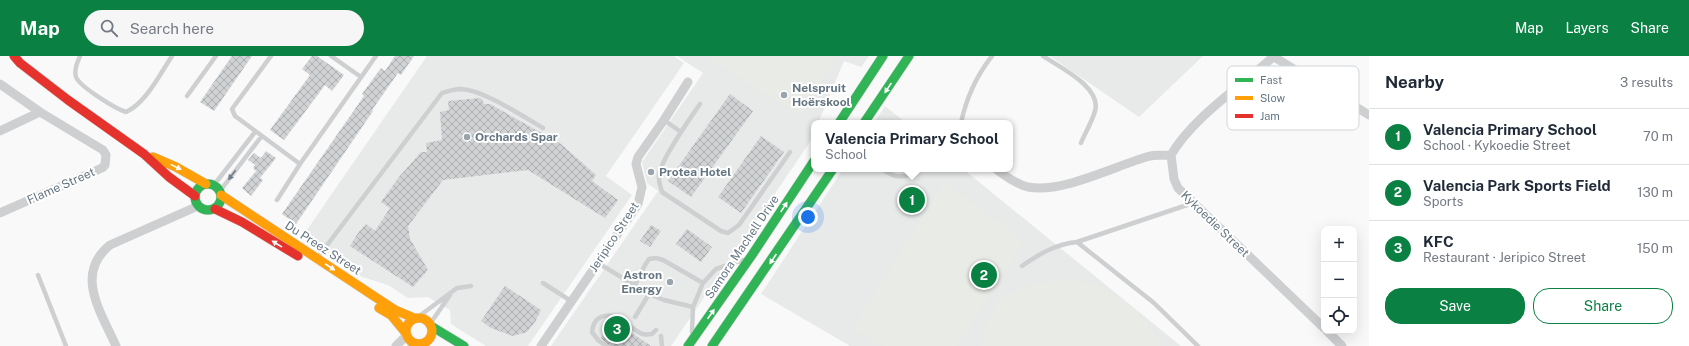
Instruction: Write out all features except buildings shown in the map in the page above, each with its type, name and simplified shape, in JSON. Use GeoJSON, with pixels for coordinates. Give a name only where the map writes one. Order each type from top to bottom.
{"type":"FeatureCollection","features":[{"type":"Feature","properties":{"kind":"street","name":"Du Preez Street"},"geometry":{"type":"LineString","coordinates":[[14,56],[20,63],[68,100],[144,154],[169,177],[195,196]]}},
{"type":"Feature","properties":{"kind":"street"},"geometry":{"type":"LineString","coordinates":[[841,120],[883,56]]}},
{"type":"Feature","properties":{"kind":"street"},"geometry":{"type":"LineString","coordinates":[[866,120],[909,56]]}},
{"type":"Feature","properties":{"kind":"street"},"geometry":{"type":"LineString","coordinates":[[1263,66],[1274,56],[1290,66]]}},
{"type":"Feature","properties":{"kind":"street","name":"Jeripico Street"},"geometry":{"type":"LineString","coordinates":[[541,346],[638,204],[642,187],[636,164],[638,157],[688,82]]}},
{"type":"Feature","properties":{"kind":"street"},"geometry":{"type":"LineString","coordinates":[[0,84],[40,112],[0,131]]}},
{"type":"Feature","properties":{"kind":"street"},"geometry":{"type":"LineString","coordinates":[[1000,172],[1027,187],[1045,189],[1062,186],[1151,156],[1171,155],[1179,141],[1227,97]]}},
{"type":"Feature","properties":{"kind":"street"},"geometry":{"type":"LineString","coordinates":[[1359,109],[1369,115]]}},
{"type":"Feature","properties":{"kind":"street","name":"Flame Street"},"geometry":{"type":"LineString","coordinates":[[0,213],[102,168],[105,165],[106,155],[103,150],[40,112]]}},
{"type":"Feature","properties":{"kind":"street","name":"Du Preez Street"},"geometry":{"type":"LineString","coordinates":[[144,154],[176,167],[215,189],[395,310],[416,318]]}},
{"type":"Feature","properties":{"kind":"street","name":"Kykoedie Street"},"geometry":{"type":"LineString","coordinates":[[1171,155],[1174,179],[1178,188],[1321,325]]}},
{"type":"Feature","properties":{"kind":"street","name":"Samora Machell Drive"},"geometry":{"type":"LineString","coordinates":[[689,345],[752,255],[811,166]]}},
{"type":"Feature","properties":{"kind":"street"},"geometry":{"type":"LineString","coordinates":[[712,346],[831,172]]}},
{"type":"Feature","properties":{"kind":"street"},"geometry":{"type":"LineString","coordinates":[[199,188],[215,189],[220,203],[215,209],[206,211],[198,206],[195,196],[199,188]]}},
{"type":"Feature","properties":{"kind":"street"},"geometry":{"type":"LineString","coordinates":[[116,346],[92,288],[92,275],[95,263],[103,251],[110,245],[198,206]]}},
{"type":"Feature","properties":{"kind":"street","name":"Du Preez Street"},"geometry":{"type":"LineString","coordinates":[[215,209],[242,222],[346,286],[390,315],[406,334]]}},
{"type":"Feature","properties":{"kind":"street"},"geometry":{"type":"LineString","coordinates":[[396,346],[406,334],[408,324],[416,318],[425,319],[431,325],[464,346]]}},
{"type":"Feature","properties":{"kind":"street"},"geometry":{"type":"LineString","coordinates":[[406,334],[408,339],[420,345],[430,338],[432,330],[431,325]]}},
{"type":"Feature","properties":{"kind":"street"},"geometry":{"type":"LineString","coordinates":[[1330,334],[1342,346]]}},
{"type":"Feature","properties":{"kind":"lane"},"geometry":{"type":"LineString","coordinates":[[80,56],[75,68],[76,78],[83,86],[119,110],[126,112],[134,109],[141,102],[172,56]]}},
{"type":"Feature","properties":{"kind":"lane"},"geometry":{"type":"LineString","coordinates":[[187,96],[216,56]]}},
{"type":"Feature","properties":{"kind":"lane"},"geometry":{"type":"LineString","coordinates":[[271,56],[232,109],[235,116],[261,137],[300,164]]}},
{"type":"Feature","properties":{"kind":"lane"},"geometry":{"type":"LineString","coordinates":[[331,56],[361,78]]}},
{"type":"Feature","properties":{"kind":"lane"},"geometry":{"type":"LineString","coordinates":[[277,200],[300,164],[376,56]]}},
{"type":"Feature","properties":{"kind":"lane"},"geometry":{"type":"LineString","coordinates":[[963,120],[972,88],[992,56]]}},
{"type":"Feature","properties":{"kind":"lane"},"geometry":{"type":"LineString","coordinates":[[1043,56],[1085,84],[1095,99],[1096,110],[1081,143]]}},
{"type":"Feature","properties":{"kind":"lane"},"geometry":{"type":"LineString","coordinates":[[317,258],[442,93],[462,89],[474,91],[490,98],[543,128]]}},
{"type":"Feature","properties":{"kind":"lane"},"geometry":{"type":"LineString","coordinates":[[700,104],[681,132],[662,167],[659,174],[660,184],[662,192],[721,231],[728,233],[740,225],[790,152]]}},
{"type":"Feature","properties":{"kind":"lane"},"geometry":{"type":"LineString","coordinates":[[664,120],[681,132]]}},
{"type":"Feature","properties":{"kind":"lane"},"geometry":{"type":"LineString","coordinates":[[215,189],[235,158],[255,132]]}},
{"type":"Feature","properties":{"kind":"lane"},"geometry":{"type":"LineString","coordinates":[[215,189],[241,162],[261,137]]}},
{"type":"Feature","properties":{"kind":"lane"},"geometry":{"type":"LineString","coordinates":[[235,158],[241,162]]}},
{"type":"Feature","properties":{"kind":"lane"},"geometry":{"type":"LineString","coordinates":[[886,172],[891,176],[900,177],[910,176],[915,172]]}},
{"type":"Feature","properties":{"kind":"lane"},"geometry":{"type":"LineString","coordinates":[[1022,266],[1041,252],[1065,243],[1077,242],[1193,203]]}},
{"type":"Feature","properties":{"kind":"lane"},"geometry":{"type":"LineString","coordinates":[[1077,242],[1154,303],[1198,346]]}},
{"type":"Feature","properties":{"kind":"lane"},"geometry":{"type":"LineString","coordinates":[[689,345],[693,328],[693,307],[703,284],[716,269],[740,261],[752,255]]}},
{"type":"Feature","properties":{"kind":"lane"},"geometry":{"type":"LineString","coordinates":[[635,285],[644,265],[649,259],[656,258],[663,260],[703,284]]}},
{"type":"Feature","properties":{"kind":"lane"},"geometry":{"type":"LineString","coordinates":[[598,263],[649,294],[693,307]]}},
{"type":"Feature","properties":{"kind":"lane"},"geometry":{"type":"LineString","coordinates":[[38,275],[66,346]]}},
{"type":"Feature","properties":{"kind":"lane"},"geometry":{"type":"LineString","coordinates":[[543,283],[571,301]]}},
{"type":"Feature","properties":{"kind":"lane"},"geometry":{"type":"LineString","coordinates":[[416,318],[457,288],[471,286]]}},
{"type":"Feature","properties":{"kind":"lane"},"geometry":{"type":"LineString","coordinates":[[431,325],[453,291]]}},
{"type":"Feature","properties":{"kind":"lane"},"geometry":{"type":"LineString","coordinates":[[635,317],[649,294]]}},
{"type":"Feature","properties":{"kind":"lane"},"geometry":{"type":"LineString","coordinates":[[606,346],[598,341],[592,332],[593,324],[598,318],[606,315],[614,316],[642,333],[652,334],[656,330]]}},
{"type":"Feature","properties":{"kind":"lane"},"geometry":{"type":"LineString","coordinates":[[661,336],[662,346]]}},
{"type":"Feature","properties":{"kind":"shaded area"},"geometry":{"type":"Polygon","coordinates":[[[427,56],[674,56],[684,63],[606,176],[632,195],[528,346],[486,346],[451,324],[450,310],[428,297],[408,298],[388,285],[362,277],[302,237],[427,56]]]}},
{"type":"Feature","properties":{"kind":"shaded area"},"geometry":{"type":"Polygon","coordinates":[[[677,56],[869,56],[861,67],[844,61],[819,120],[811,120],[810,142],[671,346],[551,346],[658,191],[647,183],[642,162],[703,73],[677,56]]]}},
{"type":"Feature","properties":{"kind":"shaded area"},"geometry":{"type":"Polygon","coordinates":[[[706,56],[837,56],[802,117],[706,56]]]}},
{"type":"Feature","properties":{"kind":"shaded area"},"geometry":{"type":"Polygon","coordinates":[[[1050,56],[1203,56],[1139,117],[1050,56]]]}},
{"type":"Feature","properties":{"kind":"shaded area"},"geometry":{"type":"Polygon","coordinates":[[[885,106],[902,120],[876,120],[885,106]]]}},
{"type":"Feature","properties":{"kind":"shaded area"},"geometry":{"type":"Polygon","coordinates":[[[841,172],[967,172],[1181,346],[850,346],[761,294],[841,172]]]}},
{"type":"Feature","properties":{"kind":"shaded area"},"geometry":{"type":"Polygon","coordinates":[[[944,182],[1024,241],[958,346],[882,346],[853,329],[944,182]]]}},
{"type":"Feature","properties":{"kind":"shaded area"},"geometry":{"type":"Polygon","coordinates":[[[1069,279],[1092,284],[1121,299],[1130,306],[1151,328],[1162,346],[982,346],[991,314],[1000,302],[1017,290],[1027,286],[1048,281],[1069,279]]]}},
{"type":"Feature","properties":{"kind":"traffic: fast"},"geometry":{"type":"LineString","coordinates":[[841,120],[883,56]]}},
{"type":"Feature","properties":{"kind":"traffic: fast"},"geometry":{"type":"LineString","coordinates":[[866,120],[909,56]]}},
{"type":"Feature","properties":{"kind":"traffic: fast"},"geometry":{"type":"LineString","coordinates":[[688,346],[752,255],[811,166]]}},
{"type":"Feature","properties":{"kind":"traffic: fast"},"geometry":{"type":"LineString","coordinates":[[712,346],[831,172]]}},
{"type":"Feature","properties":{"kind":"traffic: fast"},"geometry":{"type":"LineString","coordinates":[[208,184],[217,188],[221,197],[217,206],[208,210],[199,206],[195,197],[199,188],[208,184]]}},
{"type":"Feature","properties":{"kind":"traffic: fast"},"geometry":{"type":"LineString","coordinates":[[431,326],[464,346]]}},
{"type":"Feature","properties":{"kind":"traffic: slow"},"geometry":{"type":"LineString","coordinates":[[153,157],[176,167],[206,184]]}},
{"type":"Feature","properties":{"kind":"traffic: slow"},"geometry":{"type":"LineString","coordinates":[[221,195],[395,310],[414,318]]}},
{"type":"Feature","properties":{"kind":"traffic: slow"},"geometry":{"type":"LineString","coordinates":[[379,308],[391,315],[405,332]]}},
{"type":"Feature","properties":{"kind":"traffic: slow"},"geometry":{"type":"LineString","coordinates":[[419,318],[428,322],[432,331],[428,340],[419,344],[410,340],[406,331],[410,322],[419,318]]}},
{"type":"Feature","properties":{"kind":"traffic: jam"},"geometry":{"type":"LineString","coordinates":[[14,56],[20,63],[68,100],[144,154],[169,177],[195,196]]}},
{"type":"Feature","properties":{"kind":"traffic: jam"},"geometry":{"type":"LineString","coordinates":[[215,209],[242,222],[298,256]]}},
{"type":"Feature","properties":{"kind":"place","name":"Nelspruit Hoërskool"},"geometry":{"type":"Point","coordinates":[784,95]}},
{"type":"Feature","properties":{"kind":"place","name":"Orchards Spar"},"geometry":{"type":"Point","coordinates":[467,137]}},
{"type":"Feature","properties":{"kind":"place","name":"Protea Hotel"},"geometry":{"type":"Point","coordinates":[651,172]}},
{"type":"Feature","properties":{"kind":"place","name":"Valencia Primary School"},"geometry":{"type":"Point","coordinates":[912,200]}},
{"type":"Feature","properties":{"kind":"place","name":"Valencia Park Sports Field"},"geometry":{"type":"Point","coordinates":[984,275]}},
{"type":"Feature","properties":{"kind":"place","name":"Astron Energy"},"geometry":{"type":"Point","coordinates":[670,282]}},
{"type":"Feature","properties":{"kind":"place","name":"KFC"},"geometry":{"type":"Point","coordinates":[617,329]}}]}
